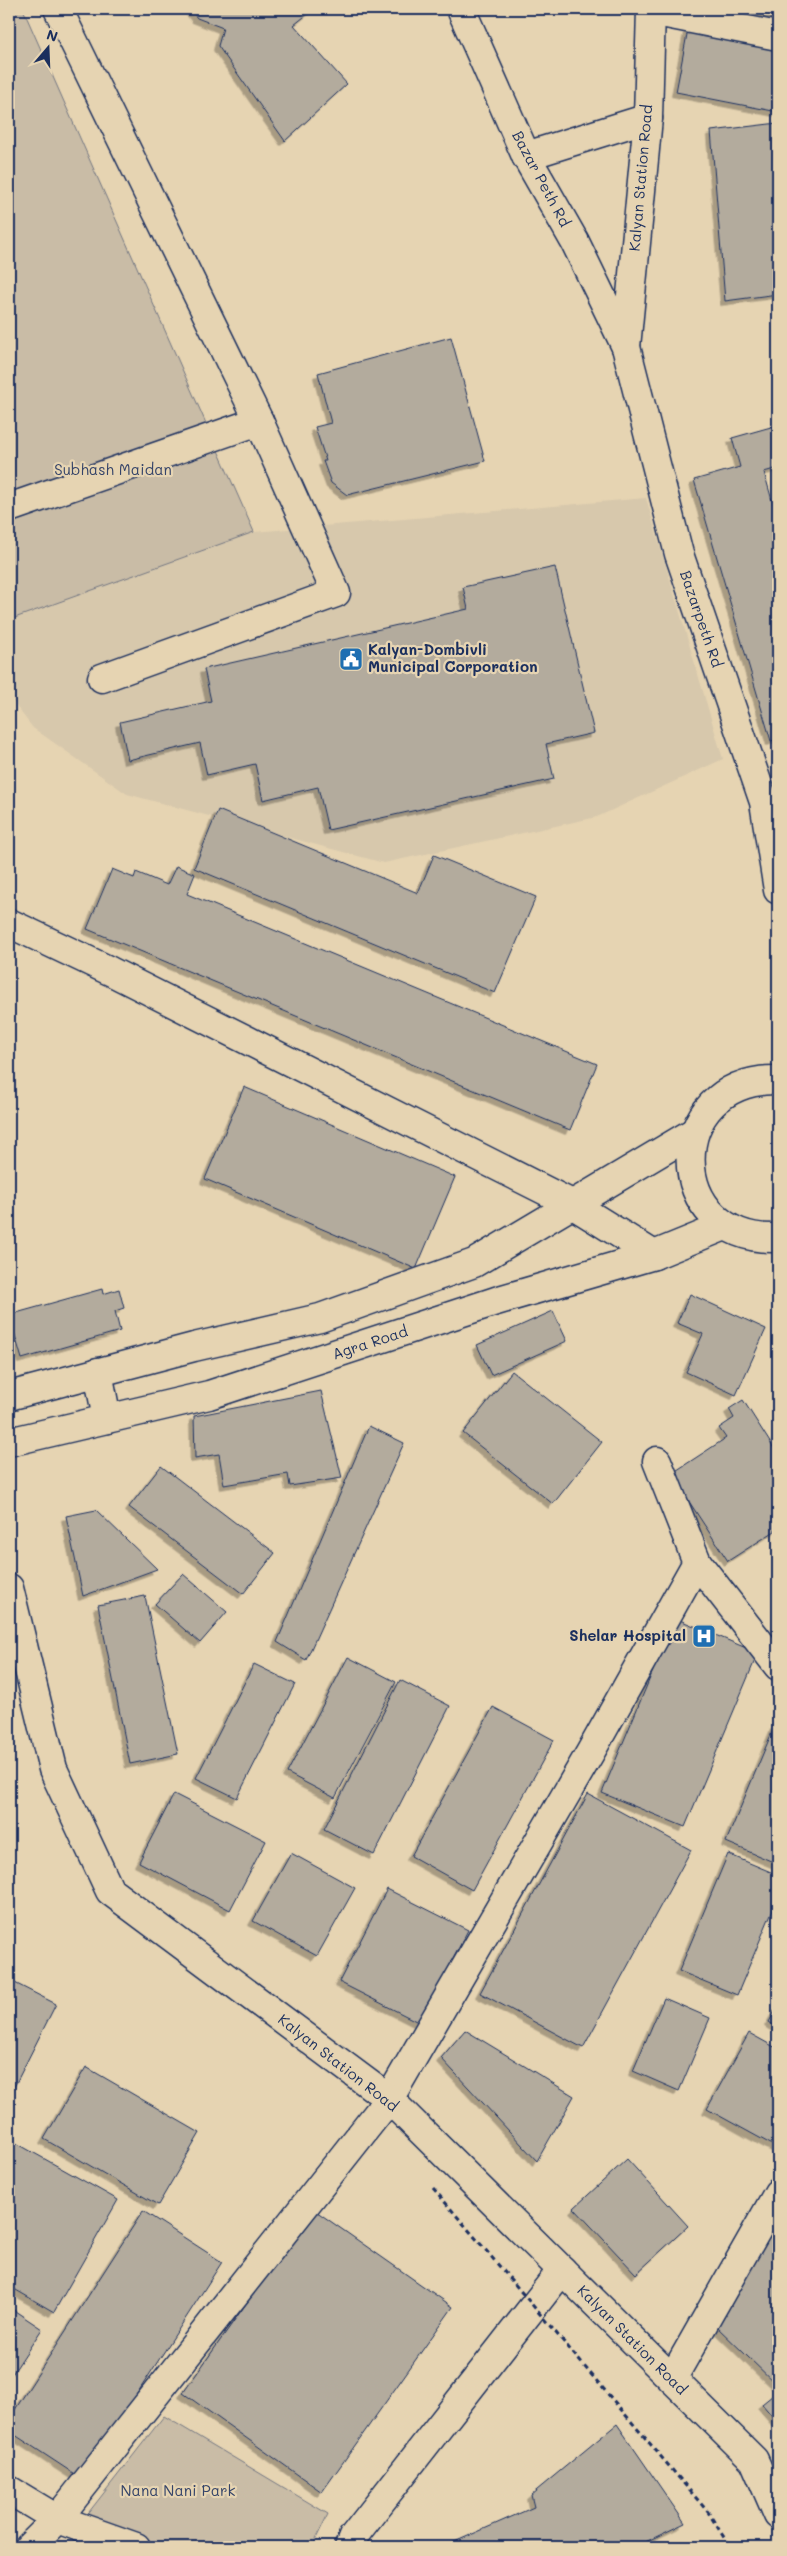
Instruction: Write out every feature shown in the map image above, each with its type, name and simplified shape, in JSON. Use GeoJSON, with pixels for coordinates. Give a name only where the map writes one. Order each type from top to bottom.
{"type":"FeatureCollection","features":[{"type":"Feature","properties":{"kind":"street"},"geometry":{"type":"LineString","coordinates":[[58,9],[259,421],[336,593],[102,678]]}},
{"type":"Feature","properties":{"kind":"street","name":"Bazar Peth Rd"},"geometry":{"type":"LineString","coordinates":[[461,9],[526,156],[575,242],[626,347]]}},
{"type":"Feature","properties":{"kind":"street"},"geometry":{"type":"LineString","coordinates":[[651,10],[778,36]]}},
{"type":"Feature","properties":{"kind":"street","name":"Kalyan Station Road"},"geometry":{"type":"LineString","coordinates":[[626,347],[648,118],[651,10]]}},
{"type":"Feature","properties":{"kind":"street"},"geometry":{"type":"LineString","coordinates":[[526,156],[648,118]]}},
{"type":"Feature","properties":{"kind":"street","name":"Bazarpeth Rd"},"geometry":{"type":"LineString","coordinates":[[626,347],[679,554],[764,802],[778,890]]}},
{"type":"Feature","properties":{"kind":"street"},"geometry":{"type":"LineString","coordinates":[[9,508],[259,421]]}},
{"type":"Feature","properties":{"kind":"street"},"geometry":{"type":"LineString","coordinates":[[9,923],[110,971],[572,1204],[654,1255]]}},
{"type":"Feature","properties":{"kind":"street"},"geometry":{"type":"LineString","coordinates":[[778,1080],[759,1080],[738,1086],[719,1097],[704,1113],[694,1132],[689,1154],[691,1176],[698,1195],[710,1212],[725,1226],[744,1234],[763,1239],[778,1238]]}},
{"type":"Feature","properties":{"kind":"street"},"geometry":{"type":"LineString","coordinates":[[9,1396],[98,1372],[320,1318],[474,1263],[694,1132]]}},
{"type":"Feature","properties":{"kind":"street","name":"Agra Road"},"geometry":{"type":"LineString","coordinates":[[9,1442],[209,1395],[496,1301],[654,1255],[725,1226]]}},
{"type":"Feature","properties":{"kind":"street"},"geometry":{"type":"LineString","coordinates":[[474,1263],[496,1301]]}},
{"type":"Feature","properties":{"kind":"street"},"geometry":{"type":"LineString","coordinates":[[98,1372],[107,1420]]}},
{"type":"Feature","properties":{"kind":"street"},"geometry":{"type":"LineString","coordinates":[[657,1461],[697,1562],[778,1666]]}},
{"type":"Feature","properties":{"kind":"street"},"geometry":{"type":"LineString","coordinates":[[29,2547],[56,2519],[389,2100],[580,1770],[697,1562]]}},
{"type":"Feature","properties":{"kind":"street","name":"Kalyan Station Road"},"geometry":{"type":"LineString","coordinates":[[9,1588],[53,1769],[110,1891],[389,2100],[754,2460],[778,2514]]}},
{"type":"Feature","properties":{"kind":"street"},"geometry":{"type":"LineString","coordinates":[[672,2379],[778,2193]]}},
{"type":"Feature","properties":{"kind":"street"},"geometry":{"type":"LineString","coordinates":[[349,2547],[353,2537],[562,2270]]}},
{"type":"Feature","properties":{"kind":"street"},"geometry":{"type":"LineString","coordinates":[[9,2490],[56,2519],[133,2547]]}},
{"type":"Feature","properties":{"kind":"path"},"geometry":{"type":"LineString","coordinates":[[432,2188],[708,2512],[730,2547]]}},
{"type":"Feature","properties":{"kind":"shaded area","name":"Kalyan-Dombivli Municipal Corporation"},"geometry":{"type":"Polygon","coordinates":[[[646,498],[723,759],[597,817],[384,863],[127,794],[33,728],[9,697],[9,620],[254,532],[646,498]]]}},
{"type":"Feature","properties":{"kind":"green space","name":"Subhash Maidan"},"geometry":{"type":"Polygon","coordinates":[[[9,9],[23,9],[254,532],[9,620],[9,9]]]}},
{"type":"Feature","properties":{"kind":"green space","name":"Nana Nani Park"},"geometry":{"type":"Polygon","coordinates":[[[164,2416],[328,2514],[312,2547],[93,2547],[71,2535],[164,2416]]]}},
{"type":"Feature","properties":{"kind":"building"},"geometry":{"type":"Polygon","coordinates":[[[190,9],[314,9],[294,25],[347,84],[285,141],[218,46],[223,28],[197,18],[190,9]]]}},
{"type":"Feature","properties":{"kind":"building"},"geometry":{"type":"Polygon","coordinates":[[[737,9],[778,9],[778,17],[737,9]]]}},
{"type":"Feature","properties":{"kind":"building"},"geometry":{"type":"Polygon","coordinates":[[[688,29],[778,47],[778,112],[676,92],[688,29]]]}},
{"type":"Feature","properties":{"kind":"building"},"geometry":{"type":"Polygon","coordinates":[[[778,123],[778,294],[725,301],[711,131],[778,123]]]}},
{"type":"Feature","properties":{"kind":"building"},"geometry":{"type":"Polygon","coordinates":[[[451,337],[485,461],[347,495],[331,483],[323,461],[326,461],[315,427],[331,423],[318,373],[451,337]]]}},
{"type":"Feature","properties":{"kind":"building"},"geometry":{"type":"Polygon","coordinates":[[[778,425],[778,468],[764,472],[775,511],[778,510],[778,739],[771,741],[694,480],[740,467],[732,438],[778,425]]]}},
{"type":"Feature","properties":{"kind":"building"},"geometry":{"type":"Polygon","coordinates":[[[555,567],[594,733],[546,744],[554,779],[328,830],[318,787],[263,800],[255,764],[207,775],[200,743],[128,760],[120,722],[211,701],[204,669],[468,609],[463,587],[555,567]]]}},
{"type":"Feature","properties":{"kind":"building"},"geometry":{"type":"Polygon","coordinates":[[[218,810],[418,893],[434,855],[536,897],[495,993],[194,868],[218,810]]]}},
{"type":"Feature","properties":{"kind":"building"},"geometry":{"type":"Polygon","coordinates":[[[176,866],[195,874],[187,894],[597,1064],[570,1130],[87,929],[112,869],[134,878],[136,872],[167,885],[176,866]]]}},
{"type":"Feature","properties":{"kind":"building"},"geometry":{"type":"Polygon","coordinates":[[[244,1087],[455,1177],[416,1269],[205,1179],[244,1087]]]}},
{"type":"Feature","properties":{"kind":"building"},"geometry":{"type":"Polygon","coordinates":[[[102,1289],[103,1294],[119,1289],[124,1308],[115,1311],[120,1331],[22,1359],[9,1315],[102,1289]]]}},
{"type":"Feature","properties":{"kind":"building"},"geometry":{"type":"Polygon","coordinates":[[[690,1294],[766,1329],[736,1395],[686,1372],[703,1334],[677,1323],[690,1294]]]}},
{"type":"Feature","properties":{"kind":"building"},"geometry":{"type":"Polygon","coordinates":[[[553,1311],[567,1341],[491,1375],[477,1345],[553,1311]]]}},
{"type":"Feature","properties":{"kind":"building"},"geometry":{"type":"Polygon","coordinates":[[[512,1371],[602,1442],[553,1504],[463,1433],[512,1371]]]}},
{"type":"Feature","properties":{"kind":"building"},"geometry":{"type":"Polygon","coordinates":[[[321,1391],[342,1478],[290,1486],[288,1474],[224,1485],[219,1454],[195,1458],[194,1416],[321,1391]]]}},
{"type":"Feature","properties":{"kind":"building"},"geometry":{"type":"Polygon","coordinates":[[[743,1400],[778,1455],[778,1529],[728,1561],[671,1474],[726,1438],[719,1428],[734,1418],[729,1409],[743,1400]]]}},
{"type":"Feature","properties":{"kind":"building"},"geometry":{"type":"Polygon","coordinates":[[[369,1426],[404,1443],[306,1660],[277,1642],[369,1426]]]}},
{"type":"Feature","properties":{"kind":"building"},"geometry":{"type":"Polygon","coordinates":[[[161,1466],[275,1553],[243,1594],[129,1507],[161,1466]]]}},
{"type":"Feature","properties":{"kind":"building"},"geometry":{"type":"Polygon","coordinates":[[[96,1510],[157,1569],[83,1596],[66,1516],[96,1510]]]}},
{"type":"Feature","properties":{"kind":"building"},"geometry":{"type":"Polygon","coordinates":[[[183,1574],[227,1612],[200,1643],[155,1604],[183,1574]]]}},
{"type":"Feature","properties":{"kind":"building"},"geometry":{"type":"Polygon","coordinates":[[[145,1596],[178,1754],[130,1764],[98,1605],[145,1596]]]}},
{"type":"Feature","properties":{"kind":"building"},"geometry":{"type":"Polygon","coordinates":[[[675,1618],[758,1653],[685,1827],[602,1793],[675,1618]]]}},
{"type":"Feature","properties":{"kind":"building"},"geometry":{"type":"Polygon","coordinates":[[[348,1657],[396,1682],[335,1798],[287,1773],[348,1657]]]}},
{"type":"Feature","properties":{"kind":"building"},"geometry":{"type":"Polygon","coordinates":[[[254,1664],[295,1684],[237,1798],[196,1778],[254,1664]]]}},
{"type":"Feature","properties":{"kind":"building"},"geometry":{"type":"Polygon","coordinates":[[[400,1680],[450,1706],[374,1855],[324,1829],[400,1680]]]}},
{"type":"Feature","properties":{"kind":"building"},"geometry":{"type":"Polygon","coordinates":[[[493,1707],[554,1740],[472,1890],[411,1856],[493,1707]]]}},
{"type":"Feature","properties":{"kind":"building"},"geometry":{"type":"Polygon","coordinates":[[[775,1725],[778,1727],[778,1864],[726,1842],[775,1725]]]}},
{"type":"Feature","properties":{"kind":"building"},"geometry":{"type":"Polygon","coordinates":[[[174,1794],[266,1841],[230,1910],[139,1862],[174,1794]]]}},
{"type":"Feature","properties":{"kind":"building"},"geometry":{"type":"Polygon","coordinates":[[[588,1794],[691,1850],[583,2048],[480,1993],[588,1794]]]}},
{"type":"Feature","properties":{"kind":"building"},"geometry":{"type":"Polygon","coordinates":[[[291,1853],[355,1888],[317,1956],[253,1921],[291,1853]]]}},
{"type":"Feature","properties":{"kind":"building"},"geometry":{"type":"Polygon","coordinates":[[[728,1854],[778,1875],[778,1897],[737,1995],[679,1971],[728,1854]]]}},
{"type":"Feature","properties":{"kind":"building"},"geometry":{"type":"Polygon","coordinates":[[[387,1889],[468,1930],[420,2023],[339,1982],[387,1889]]]}},
{"type":"Feature","properties":{"kind":"building"},"geometry":{"type":"Polygon","coordinates":[[[9,1980],[56,2004],[9,2097],[9,1980]]]}},
{"type":"Feature","properties":{"kind":"building"},"geometry":{"type":"Polygon","coordinates":[[[664,1998],[710,2018],[679,2091],[633,2071],[664,1998]]]}},
{"type":"Feature","properties":{"kind":"building"},"geometry":{"type":"Polygon","coordinates":[[[778,2006],[778,2028],[769,2022],[778,2006]]]}},
{"type":"Feature","properties":{"kind":"building"},"geometry":{"type":"Polygon","coordinates":[[[465,2030],[574,2096],[537,2161],[441,2058],[465,2030]]]}},
{"type":"Feature","properties":{"kind":"building"},"geometry":{"type":"Polygon","coordinates":[[[749,2033],[778,2049],[778,2148],[707,2109],[749,2033]]]}},
{"type":"Feature","properties":{"kind":"building"},"geometry":{"type":"Polygon","coordinates":[[[86,2067],[200,2133],[158,2205],[44,2139],[86,2067]]]}},
{"type":"Feature","properties":{"kind":"building"},"geometry":{"type":"Polygon","coordinates":[[[9,2139],[118,2200],[54,2312],[9,2286],[9,2139]]]}},
{"type":"Feature","properties":{"kind":"building"},"geometry":{"type":"Polygon","coordinates":[[[627,2159],[688,2226],[636,2274],[574,2208],[627,2159]]]}},
{"type":"Feature","properties":{"kind":"building"},"geometry":{"type":"Polygon","coordinates":[[[313,2209],[453,2307],[322,2492],[183,2393],[313,2209]]]}},
{"type":"Feature","properties":{"kind":"building"},"geometry":{"type":"Polygon","coordinates":[[[143,2211],[222,2262],[82,2479],[9,2431],[9,2419],[143,2211]]]}},
{"type":"Feature","properties":{"kind":"building"},"geometry":{"type":"Polygon","coordinates":[[[778,2220],[778,2386],[716,2326],[778,2220]]]}},
{"type":"Feature","properties":{"kind":"building"},"geometry":{"type":"Polygon","coordinates":[[[9,2307],[42,2329],[9,2379],[9,2307]]]}},
{"type":"Feature","properties":{"kind":"building"},"geometry":{"type":"Polygon","coordinates":[[[778,2391],[778,2423],[762,2404],[778,2391]]]}},
{"type":"Feature","properties":{"kind":"building"},"geometry":{"type":"Polygon","coordinates":[[[617,2424],[685,2523],[635,2547],[443,2547],[534,2507],[531,2495],[617,2424]]]}},
{"type":"Feature","properties":{"kind":"place","name":"Kalyan-Dombivli Municipal Corporation"},"geometry":{"type":"Point","coordinates":[351,659]}},
{"type":"Feature","properties":{"kind":"place","name":"Shelar Hospital"},"geometry":{"type":"Point","coordinates":[704,1636]}}]}
